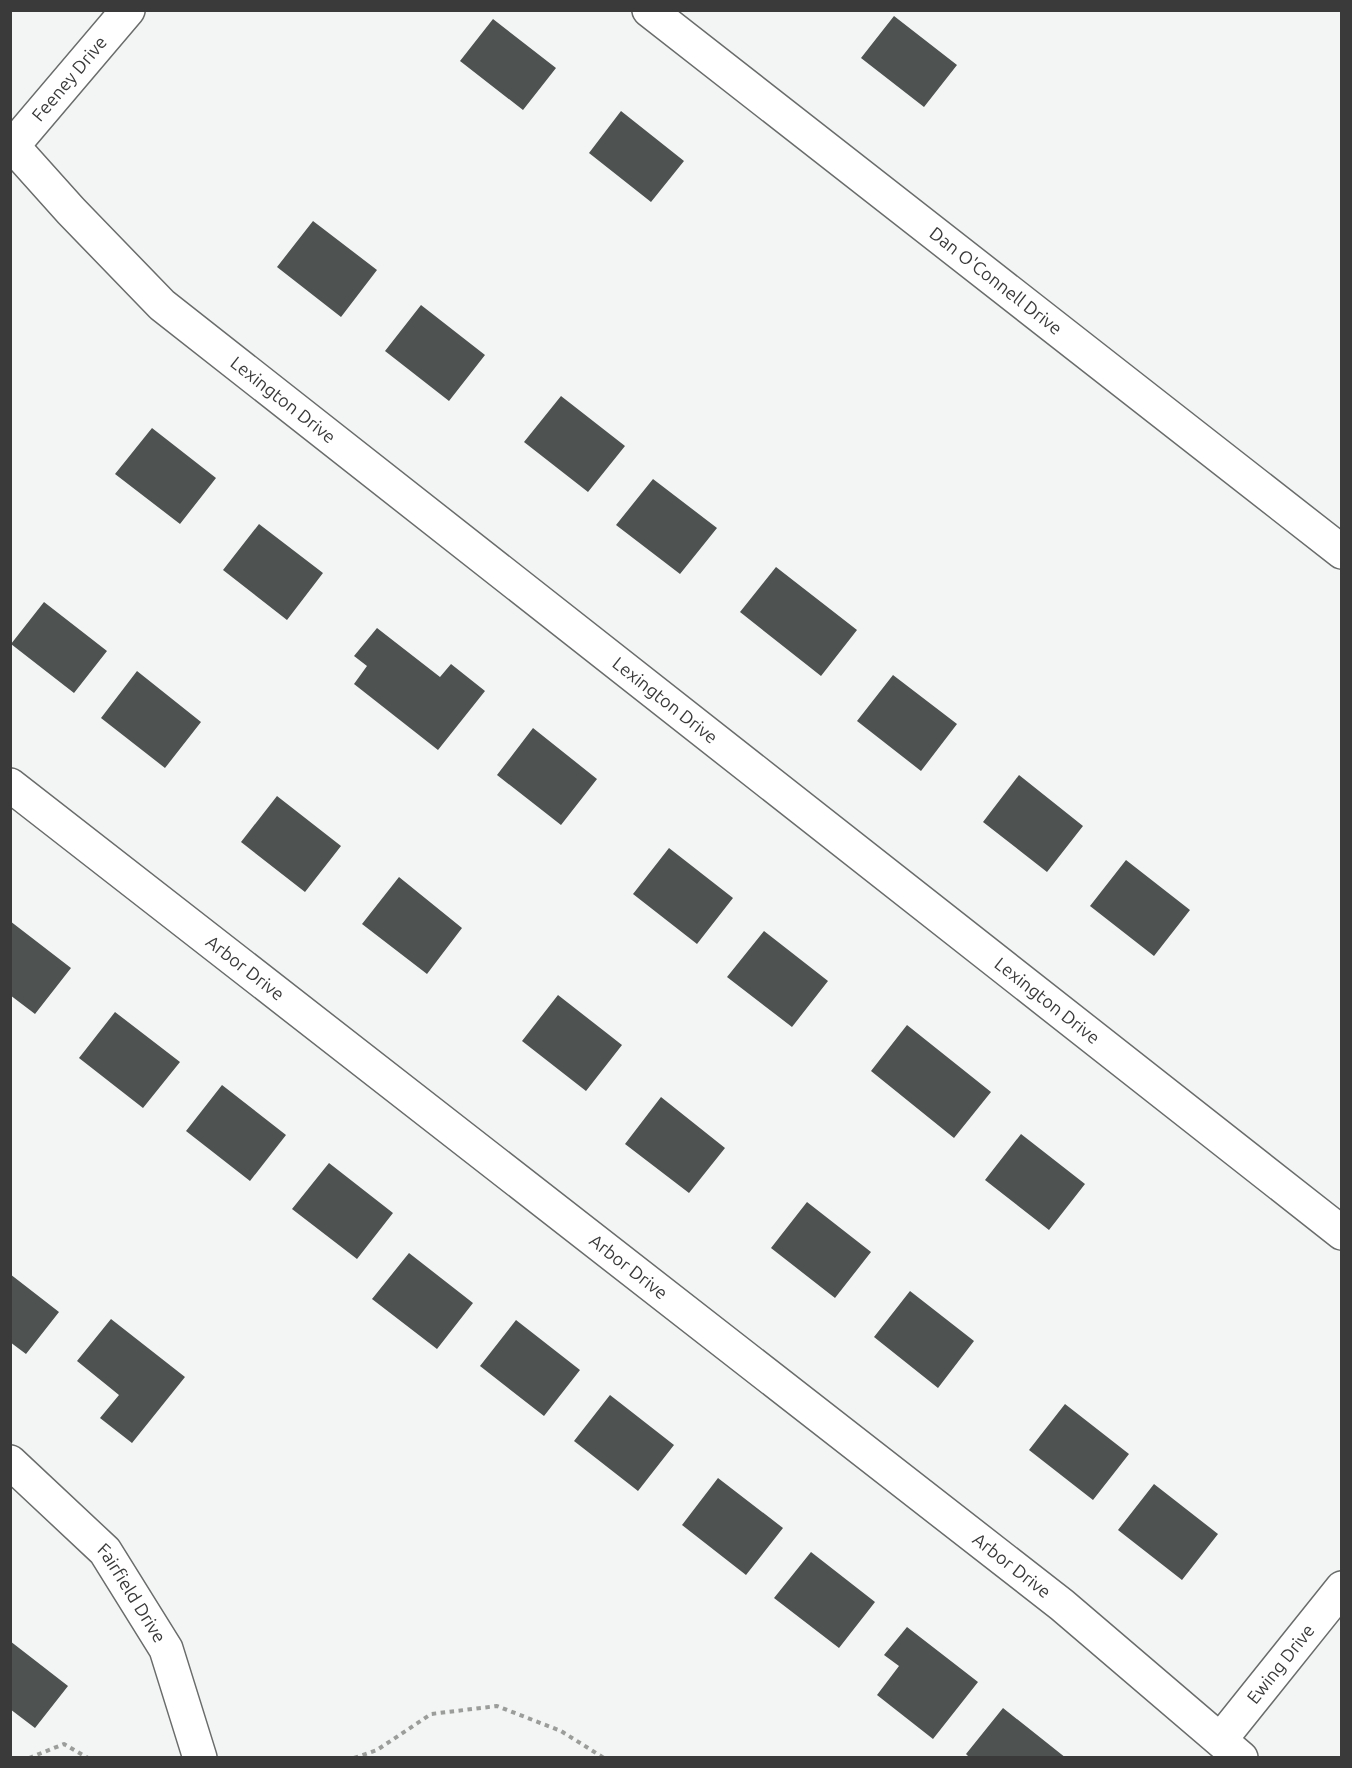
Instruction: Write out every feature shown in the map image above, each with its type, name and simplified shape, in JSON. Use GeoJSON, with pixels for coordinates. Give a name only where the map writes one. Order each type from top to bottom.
{"type":"FeatureCollection","features":[{"type":"Feature","properties":{"kind":"street","name":"Feeney Drive"},"geometry":{"type":"LineString","coordinates":[[11,146],[128,10]]}},
{"type":"Feature","properties":{"kind":"street","name":"Dan O'Connell Drive"},"geometry":{"type":"LineString","coordinates":[[649,10],[1341,552]]}},
{"type":"Feature","properties":{"kind":"street","name":"Lexington Drive"},"geometry":{"type":"LineString","coordinates":[[11,146],[71,212],[171,312],[1341,1233]]}},
{"type":"Feature","properties":{"kind":"street","name":"Arbor Drive"},"geometry":{"type":"LineString","coordinates":[[10,785],[1053,1598],[1231,1748]]}},
{"type":"Feature","properties":{"kind":"street","name":"Fairfield Drive"},"geometry":{"type":"LineString","coordinates":[[10,1462],[105,1551],[166,1649],[200,1758]]}},
{"type":"Feature","properties":{"kind":"street","name":"Ewing Drive"},"geometry":{"type":"LineString","coordinates":[[1231,1748],[1341,1588]]}},
{"type":"Feature","properties":{"kind":"path"},"geometry":{"type":"LineString","coordinates":[[354,1758],[377,1750],[431,1714],[497,1706],[561,1731],[604,1758]]}},
{"type":"Feature","properties":{"kind":"path"},"geometry":{"type":"LineString","coordinates":[[29,1758],[64,1744],[88,1758]]}},
{"type":"Feature","properties":{"kind":"building"},"geometry":{"type":"Polygon","coordinates":[[[894,16],[957,65],[924,107],[861,58],[894,16]]]}},
{"type":"Feature","properties":{"kind":"building"},"geometry":{"type":"Polygon","coordinates":[[[493,19],[556,68],[523,110],[460,61],[493,19]]]}},
{"type":"Feature","properties":{"kind":"building"},"geometry":{"type":"Polygon","coordinates":[[[621,111],[684,161],[651,202],[589,153],[621,111]]]}},
{"type":"Feature","properties":{"kind":"building"},"geometry":{"type":"Polygon","coordinates":[[[313,221],[377,270],[341,317],[277,267],[313,221]]]}},
{"type":"Feature","properties":{"kind":"building"},"geometry":{"type":"Polygon","coordinates":[[[421,305],[485,355],[449,401],[385,351],[421,305]]]}},
{"type":"Feature","properties":{"kind":"building"},"geometry":{"type":"Polygon","coordinates":[[[561,396],[625,446],[588,492],[524,442],[561,396]]]}},
{"type":"Feature","properties":{"kind":"building"},"geometry":{"type":"Polygon","coordinates":[[[152,428],[216,478],[180,524],[115,474],[152,428]]]}},
{"type":"Feature","properties":{"kind":"building"},"geometry":{"type":"Polygon","coordinates":[[[653,479],[717,528],[680,574],[616,525],[653,479]]]}},
{"type":"Feature","properties":{"kind":"building"},"geometry":{"type":"Polygon","coordinates":[[[259,524],[323,573],[287,620],[223,570],[259,524]]]}},
{"type":"Feature","properties":{"kind":"building"},"geometry":{"type":"Polygon","coordinates":[[[776,567],[857,630],[821,676],[740,612],[776,567]]]}},
{"type":"Feature","properties":{"kind":"building"},"geometry":{"type":"Polygon","coordinates":[[[44,602],[107,651],[74,693],[11,644],[44,602]]]}},
{"type":"Feature","properties":{"kind":"building"},"geometry":{"type":"Polygon","coordinates":[[[377,628],[440,677],[451,664],[485,691],[438,750],[354,684],[367,666],[354,656],[377,628]]]}},
{"type":"Feature","properties":{"kind":"building"},"geometry":{"type":"Polygon","coordinates":[[[137,671],[201,722],[165,768],[101,718],[137,671]]]}},
{"type":"Feature","properties":{"kind":"building"},"geometry":{"type":"Polygon","coordinates":[[[893,675],[957,724],[921,771],[857,721],[893,675]]]}},
{"type":"Feature","properties":{"kind":"building"},"geometry":{"type":"Polygon","coordinates":[[[533,728],[597,779],[561,825],[497,775],[533,728]]]}},
{"type":"Feature","properties":{"kind":"building"},"geometry":{"type":"Polygon","coordinates":[[[1019,775],[1083,826],[1047,872],[983,822],[1019,775]]]}},
{"type":"Feature","properties":{"kind":"building"},"geometry":{"type":"Polygon","coordinates":[[[277,796],[341,846],[305,892],[241,842],[277,796]]]}},
{"type":"Feature","properties":{"kind":"building"},"geometry":{"type":"Polygon","coordinates":[[[669,848],[733,898],[697,944],[633,894],[669,848]]]}},
{"type":"Feature","properties":{"kind":"building"},"geometry":{"type":"Polygon","coordinates":[[[1126,860],[1190,910],[1154,956],[1090,906],[1126,860]]]}},
{"type":"Feature","properties":{"kind":"building"},"geometry":{"type":"Polygon","coordinates":[[[399,877],[462,928],[427,974],[362,924],[399,877]]]}},
{"type":"Feature","properties":{"kind":"building"},"geometry":{"type":"Polygon","coordinates":[[[10,921],[71,968],[35,1014],[10,995],[10,921]]]}},
{"type":"Feature","properties":{"kind":"building"},"geometry":{"type":"Polygon","coordinates":[[[764,931],[828,981],[792,1027],[727,977],[764,931]]]}},
{"type":"Feature","properties":{"kind":"building"},"geometry":{"type":"Polygon","coordinates":[[[558,995],[622,1045],[586,1091],[522,1041],[558,995]]]}},
{"type":"Feature","properties":{"kind":"building"},"geometry":{"type":"Polygon","coordinates":[[[115,1012],[180,1062],[143,1108],[79,1058],[115,1012]]]}},
{"type":"Feature","properties":{"kind":"building"},"geometry":{"type":"Polygon","coordinates":[[[907,1025],[991,1092],[954,1138],[871,1071],[907,1025]]]}},
{"type":"Feature","properties":{"kind":"building"},"geometry":{"type":"Polygon","coordinates":[[[222,1085],[286,1135],[250,1181],[186,1131],[222,1085]]]}},
{"type":"Feature","properties":{"kind":"building"},"geometry":{"type":"Polygon","coordinates":[[[661,1097],[725,1148],[689,1193],[625,1144],[661,1097]]]}},
{"type":"Feature","properties":{"kind":"building"},"geometry":{"type":"Polygon","coordinates":[[[1021,1134],[1085,1184],[1049,1230],[985,1180],[1021,1134]]]}},
{"type":"Feature","properties":{"kind":"building"},"geometry":{"type":"Polygon","coordinates":[[[329,1163],[393,1213],[357,1259],[292,1209],[329,1163]]]}},
{"type":"Feature","properties":{"kind":"building"},"geometry":{"type":"Polygon","coordinates":[[[807,1202],[871,1252],[835,1298],[771,1248],[807,1202]]]}},
{"type":"Feature","properties":{"kind":"building"},"geometry":{"type":"Polygon","coordinates":[[[409,1253],[473,1303],[437,1349],[372,1299],[409,1253]]]}},
{"type":"Feature","properties":{"kind":"building"},"geometry":{"type":"Polygon","coordinates":[[[10,1274],[59,1312],[26,1354],[10,1342],[10,1274]]]}},
{"type":"Feature","properties":{"kind":"building"},"geometry":{"type":"Polygon","coordinates":[[[910,1291],[974,1341],[938,1388],[874,1337],[910,1291]]]}},
{"type":"Feature","properties":{"kind":"building"},"geometry":{"type":"Polygon","coordinates":[[[111,1319],[185,1377],[132,1443],[100,1418],[119,1395],[77,1361],[111,1319]]]}},
{"type":"Feature","properties":{"kind":"building"},"geometry":{"type":"Polygon","coordinates":[[[516,1320],[580,1370],[544,1416],[480,1366],[516,1320]]]}},
{"type":"Feature","properties":{"kind":"building"},"geometry":{"type":"Polygon","coordinates":[[[610,1395],[674,1445],[638,1491],[574,1441],[610,1395]]]}},
{"type":"Feature","properties":{"kind":"building"},"geometry":{"type":"Polygon","coordinates":[[[1065,1404],[1129,1454],[1093,1500],[1029,1450],[1065,1404]]]}},
{"type":"Feature","properties":{"kind":"building"},"geometry":{"type":"Polygon","coordinates":[[[718,1478],[783,1528],[746,1575],[682,1525],[718,1478]]]}},
{"type":"Feature","properties":{"kind":"building"},"geometry":{"type":"Polygon","coordinates":[[[1154,1484],[1218,1534],[1182,1580],[1118,1530],[1154,1484]]]}},
{"type":"Feature","properties":{"kind":"building"},"geometry":{"type":"Polygon","coordinates":[[[811,1552],[875,1602],[839,1648],[774,1598],[811,1552]]]}},
{"type":"Feature","properties":{"kind":"building"},"geometry":{"type":"Polygon","coordinates":[[[907,1627],[978,1682],[933,1739],[877,1695],[899,1666],[884,1655],[907,1627]]]}},
{"type":"Feature","properties":{"kind":"building"},"geometry":{"type":"Polygon","coordinates":[[[10,1641],[68,1686],[35,1728],[10,1709],[10,1641]]]}},
{"type":"Feature","properties":{"kind":"building"},"geometry":{"type":"Polygon","coordinates":[[[1003,1708],[1066,1758],[970,1758],[966,1754],[1003,1708]]]}}]}
